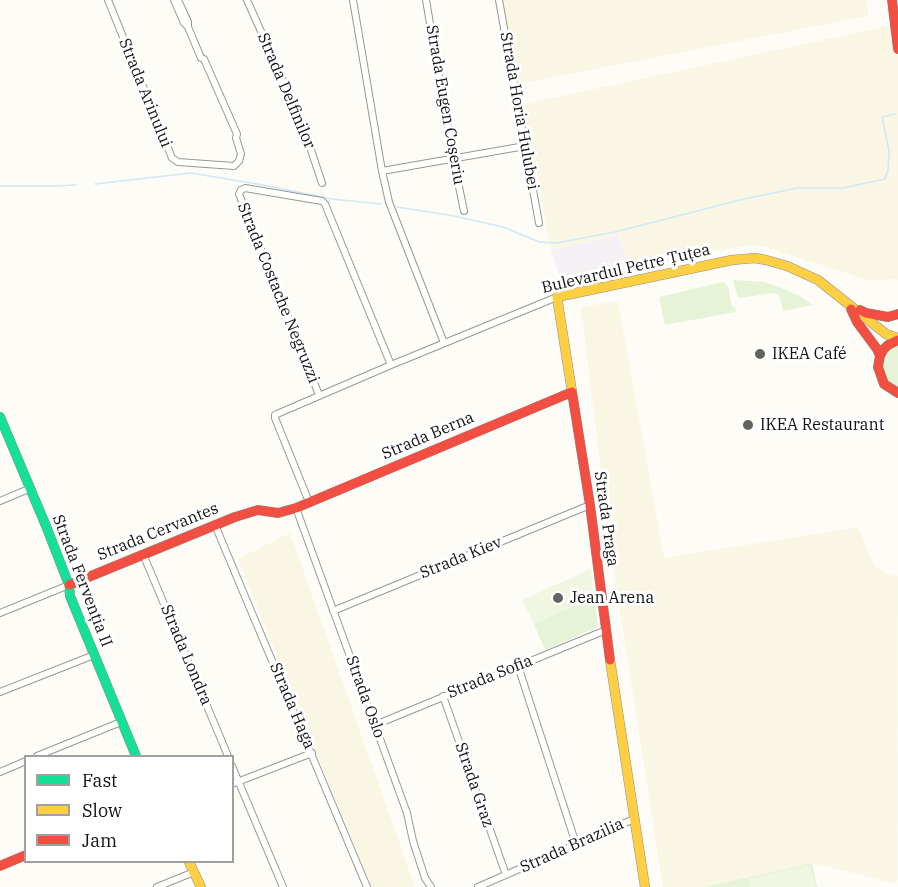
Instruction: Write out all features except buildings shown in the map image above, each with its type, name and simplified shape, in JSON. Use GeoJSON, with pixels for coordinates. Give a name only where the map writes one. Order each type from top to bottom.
{"type":"FeatureCollection","features":[{"type":"Feature","properties":{"kind":"street","name":"Strada Arinului"},"geometry":{"type":"LineString","coordinates":[[108,0],[172,158],[178,162],[230,166],[239,161],[241,154],[188,27]]}},
{"type":"Feature","properties":{"kind":"street"},"geometry":{"type":"LineString","coordinates":[[174,0],[188,27]]}},
{"type":"Feature","properties":{"kind":"street"},"geometry":{"type":"LineString","coordinates":[[178,0],[188,27]]}},
{"type":"Feature","properties":{"kind":"street","name":"Strada Delfinilor"},"geometry":{"type":"LineString","coordinates":[[247,0],[302,123],[322,183]]}},
{"type":"Feature","properties":{"kind":"street"},"geometry":{"type":"LineString","coordinates":[[353,0],[389,202],[444,343]]}},
{"type":"Feature","properties":{"kind":"street","name":"Strada Eugen Coșeriu"},"geometry":{"type":"LineString","coordinates":[[426,0],[464,211]]}},
{"type":"Feature","properties":{"kind":"street","name":"Strada Horia Hulubei"},"geometry":{"type":"LineString","coordinates":[[499,0],[539,223]]}},
{"type":"Feature","properties":{"kind":"street"},"geometry":{"type":"LineString","coordinates":[[892,0],[898,49]]}},
{"type":"Feature","properties":{"kind":"street"},"geometry":{"type":"LineString","coordinates":[[382,171],[525,146]]}},
{"type":"Feature","properties":{"kind":"street","name":"Strada Costache Negruzzi"},"geometry":{"type":"LineString","coordinates":[[319,395],[239,194],[245,188],[322,201],[325,204],[391,365]]}},
{"type":"Feature","properties":{"kind":"street","name":"Bulevardul Petre Țuțea"},"geometry":{"type":"LineString","coordinates":[[309,502],[275,415],[557,297],[732,260],[755,258],[774,262],[818,280],[886,334],[898,339]]}},
{"type":"Feature","properties":{"kind":"street","name":"Strada Praga"},"geometry":{"type":"LineString","coordinates":[[557,297],[590,505],[606,630],[645,887]]}},
{"type":"Feature","properties":{"kind":"street"},"geometry":{"type":"LineString","coordinates":[[848,304],[878,316],[888,317],[898,314]]}},
{"type":"Feature","properties":{"kind":"street","name":"Bulevardul Petre Țuțea"},"geometry":{"type":"LineString","coordinates":[[848,304],[880,356]]}},
{"type":"Feature","properties":{"kind":"street"},"geometry":{"type":"LineString","coordinates":[[898,339],[888,345],[880,356],[878,368],[881,378],[889,388],[898,393]]}},
{"type":"Feature","properties":{"kind":"street","name":"Strada Berna"},"geometry":{"type":"LineString","coordinates":[[296,508],[572,392]]}},
{"type":"Feature","properties":{"kind":"street","name":"Strada Fervenția II"},"geometry":{"type":"LineString","coordinates":[[1,422],[31,488],[69,585],[70,596],[136,755]]}},
{"type":"Feature","properties":{"kind":"street"},"geometry":{"type":"LineString","coordinates":[[0,501],[31,488]]}},
{"type":"Feature","properties":{"kind":"street","name":"Strada Kiev"},"geometry":{"type":"LineString","coordinates":[[333,610],[590,505]]}},
{"type":"Feature","properties":{"kind":"street","name":"Strada Cervantes"},"geometry":{"type":"LineString","coordinates":[[0,613],[235,517],[258,510],[278,513],[296,508]]}},
{"type":"Feature","properties":{"kind":"street","name":"Strada Oslo"},"geometry":{"type":"LineString","coordinates":[[296,508],[407,813],[425,878],[431,887]]}},
{"type":"Feature","properties":{"kind":"street","name":"Strada Haga"},"geometry":{"type":"LineString","coordinates":[[215,525],[367,887]]}},
{"type":"Feature","properties":{"kind":"street","name":"Strada Londra"},"geometry":{"type":"LineString","coordinates":[[143,554],[228,755]]}},
{"type":"Feature","properties":{"kind":"street","name":"Strada Sofia"},"geometry":{"type":"LineString","coordinates":[[375,725],[606,630]]}},
{"type":"Feature","properties":{"kind":"street"},"geometry":{"type":"LineString","coordinates":[[0,692],[94,655]]}},
{"type":"Feature","properties":{"kind":"street"},"geometry":{"type":"LineString","coordinates":[[518,666],[576,844]]}},
{"type":"Feature","properties":{"kind":"street","name":"Strada Graz"},"geometry":{"type":"LineString","coordinates":[[443,696],[506,875]]}},
{"type":"Feature","properties":{"kind":"street"},"geometry":{"type":"LineString","coordinates":[[39,755],[121,722]]}},
{"type":"Feature","properties":{"kind":"street"},"geometry":{"type":"LineString","coordinates":[[283,887],[236,783],[312,753]]}},
{"type":"Feature","properties":{"kind":"street"},"geometry":{"type":"LineString","coordinates":[[0,772],[24,762]]}},
{"type":"Feature","properties":{"kind":"street","name":"Strada Brazilia"},"geometry":{"type":"LineString","coordinates":[[478,887],[634,819]]}},
{"type":"Feature","properties":{"kind":"street"},"geometry":{"type":"LineString","coordinates":[[0,866],[24,856]]}},
{"type":"Feature","properties":{"kind":"street"},"geometry":{"type":"LineString","coordinates":[[190,863],[201,887]]}},
{"type":"Feature","properties":{"kind":"street"},"geometry":{"type":"LineString","coordinates":[[157,887],[194,872]]}},
{"type":"Feature","properties":{"kind":"shaded area"},"geometry":{"type":"Polygon","coordinates":[[[503,0],[867,0],[868,16],[518,84],[503,0]]]}},
{"type":"Feature","properties":{"kind":"shaded area"},"geometry":{"type":"Polygon","coordinates":[[[898,24],[898,280],[870,281],[766,247],[752,245],[632,270],[618,235],[551,250],[524,104],[898,24]]]}},
{"type":"Feature","properties":{"kind":"shaded area"},"geometry":{"type":"Polygon","coordinates":[[[618,235],[632,270],[562,285],[551,250],[618,235]]]}},
{"type":"Feature","properties":{"kind":"shaded area"},"geometry":{"type":"Polygon","coordinates":[[[618,301],[664,558],[858,527],[874,566],[898,576],[897,884],[812,863],[704,887],[663,887],[613,566],[581,307],[618,301]]]}},
{"type":"Feature","properties":{"kind":"shaded area"},"geometry":{"type":"Polygon","coordinates":[[[290,533],[415,887],[371,887],[238,559],[290,533]]]}},
{"type":"Feature","properties":{"kind":"green space"},"geometry":{"type":"Polygon","coordinates":[[[733,280],[764,282],[800,296],[813,305],[783,311],[778,294],[738,298],[733,280]]]}},
{"type":"Feature","properties":{"kind":"green space"},"geometry":{"type":"Polygon","coordinates":[[[723,282],[728,286],[732,307],[735,307],[736,312],[665,325],[659,297],[723,282]]]}},
{"type":"Feature","properties":{"kind":"green space"},"geometry":{"type":"Polygon","coordinates":[[[898,345],[898,388],[886,378],[883,363],[890,350],[898,345]]]}},
{"type":"Feature","properties":{"kind":"green space","name":"Jean Arena"},"geometry":{"type":"Polygon","coordinates":[[[591,569],[594,596],[534,624],[522,600],[591,569]]]}},
{"type":"Feature","properties":{"kind":"green space"},"geometry":{"type":"Polygon","coordinates":[[[594,596],[598,627],[545,650],[534,624],[594,596]]]}},
{"type":"Feature","properties":{"kind":"green space"},"geometry":{"type":"Polygon","coordinates":[[[812,863],[817,887],[704,887],[812,863]]]}},
{"type":"Feature","properties":{"kind":"green space"},"geometry":{"type":"Polygon","coordinates":[[[810,865],[815,887],[750,887],[748,879],[810,865]]]}},
{"type":"Feature","properties":{"kind":"waterway"},"geometry":{"type":"LineString","coordinates":[[397,207],[503,227],[539,242],[556,243],[615,232],[797,188],[843,188],[885,179],[889,151],[882,117],[895,114]]}},
{"type":"Feature","properties":{"kind":"waterway"},"geometry":{"type":"LineString","coordinates":[[95,184],[191,173],[332,199],[381,204]]}},
{"type":"Feature","properties":{"kind":"waterway"},"geometry":{"type":"LineString","coordinates":[[0,186],[76,185]]}},
{"type":"Feature","properties":{"kind":"traffic: fast"},"geometry":{"type":"LineString","coordinates":[[0,417],[46,526],[69,585],[70,596],[136,755]]}},
{"type":"Feature","properties":{"kind":"traffic: slow"},"geometry":{"type":"LineString","coordinates":[[572,392],[557,297],[732,260],[755,258],[766,260],[787,266],[818,280],[886,334],[898,338]]}},
{"type":"Feature","properties":{"kind":"traffic: slow"},"geometry":{"type":"LineString","coordinates":[[610,660],[645,887]]}},
{"type":"Feature","properties":{"kind":"traffic: slow"},"geometry":{"type":"LineString","coordinates":[[189,863],[201,887]]}},
{"type":"Feature","properties":{"kind":"traffic: jam"},"geometry":{"type":"LineString","coordinates":[[892,0],[898,49]]}},
{"type":"Feature","properties":{"kind":"traffic: jam"},"geometry":{"type":"LineString","coordinates":[[851,309],[880,356]]}},
{"type":"Feature","properties":{"kind":"traffic: jam"},"geometry":{"type":"LineString","coordinates":[[860,310],[888,317],[898,314]]}},
{"type":"Feature","properties":{"kind":"traffic: jam"},"geometry":{"type":"LineString","coordinates":[[898,340],[883,350],[878,367],[884,384],[898,393]]}},
{"type":"Feature","properties":{"kind":"traffic: jam"},"geometry":{"type":"LineString","coordinates":[[69,585],[235,517],[258,510],[278,513],[296,508],[572,392]]}},
{"type":"Feature","properties":{"kind":"traffic: jam"},"geometry":{"type":"LineString","coordinates":[[572,392],[590,505],[610,660]]}},
{"type":"Feature","properties":{"kind":"traffic: jam"},"geometry":{"type":"LineString","coordinates":[[0,866],[24,856]]}},
{"type":"Feature","properties":{"kind":"place","name":"IKEA Café"},"geometry":{"type":"Point","coordinates":[760,354]}},
{"type":"Feature","properties":{"kind":"place","name":"IKEA Restaurant"},"geometry":{"type":"Point","coordinates":[748,425]}},
{"type":"Feature","properties":{"kind":"place","name":"Jean Arena"},"geometry":{"type":"Point","coordinates":[558,598]}}]}
